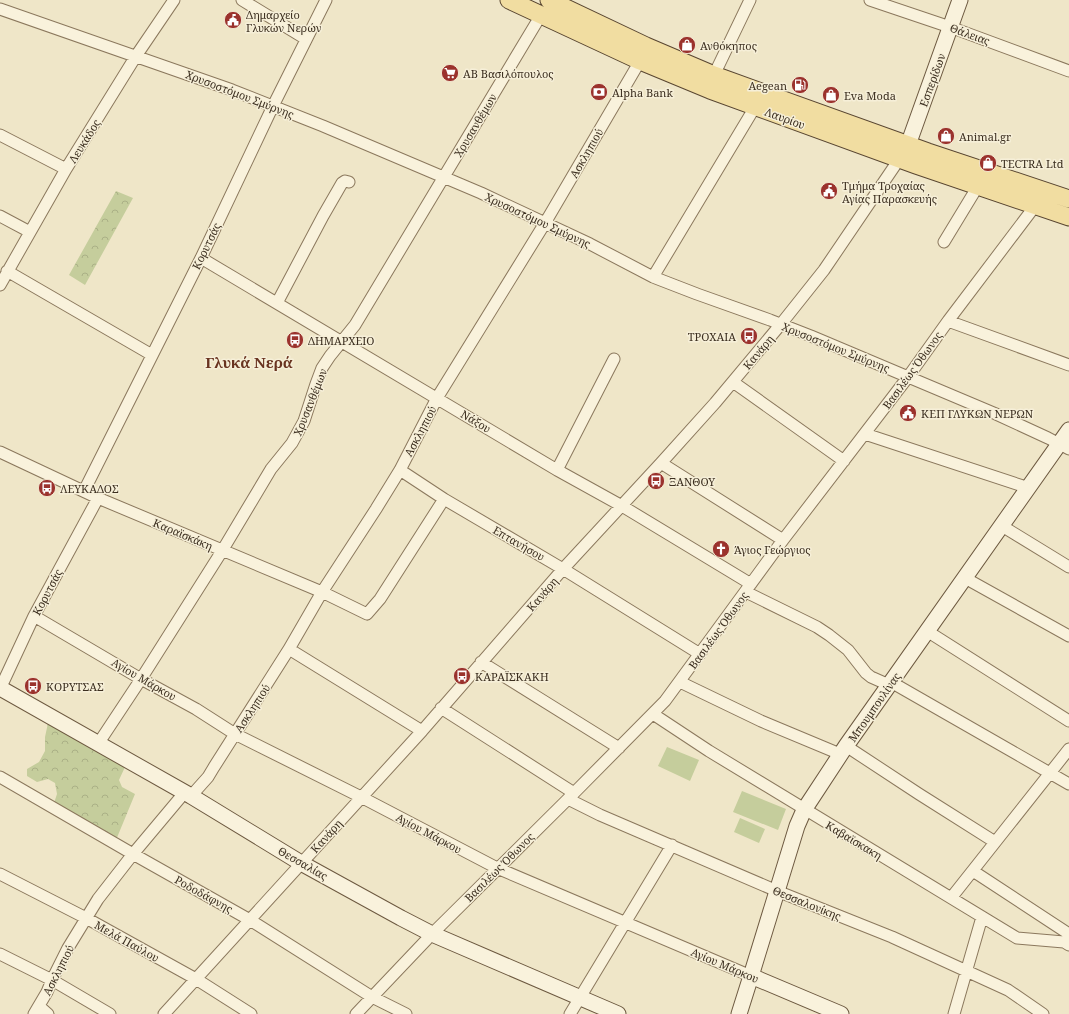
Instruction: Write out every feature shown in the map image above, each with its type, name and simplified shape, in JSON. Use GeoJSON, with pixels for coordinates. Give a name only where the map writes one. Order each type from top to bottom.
{"type":"FeatureCollection","features":[{"type":"Feature","properties":{"kind":"main road","name":"Λαυρίου"},"geometry":{"type":"LineString","coordinates":[[509,0],[640,61],[755,107],[904,152],[996,175],[1069,199]]}},
{"type":"Feature","properties":{"kind":"main road","name":"Λαυρίου"},"geometry":{"type":"LineString","coordinates":[[549,0],[653,49],[904,152],[978,186],[1069,217]]}},
{"type":"Feature","properties":{"kind":"street","name":"Λευκάδος"},"geometry":{"type":"LineString","coordinates":[[0,285],[66,169],[136,56],[174,0]]}},
{"type":"Feature","properties":{"kind":"street"},"geometry":{"type":"LineString","coordinates":[[242,0],[306,39]]}},
{"type":"Feature","properties":{"kind":"street","name":"Κορυτσάς"},"geometry":{"type":"LineString","coordinates":[[84,491],[201,258],[273,106],[326,0]]}},
{"type":"Feature","properties":{"kind":"street"},"geometry":{"type":"LineString","coordinates":[[714,75],[750,0]]}},
{"type":"Feature","properties":{"kind":"street","name":"Θάλειας"},"geometry":{"type":"LineString","coordinates":[[870,0],[950,27],[1069,71]]}},
{"type":"Feature","properties":{"kind":"street","name":"Εσπερίδων"},"geometry":{"type":"LineString","coordinates":[[904,152],[960,0]]}},
{"type":"Feature","properties":{"kind":"street","name":"Χρυσοστόμου Σμύρνης"},"geometry":{"type":"LineString","coordinates":[[0,9],[232,90],[444,176],[590,244],[653,277],[811,336],[996,414],[1064,446]]}},
{"type":"Feature","properties":{"kind":"street","name":"Χρυσανθέμων"},"geometry":{"type":"LineString","coordinates":[[98,744],[222,551],[271,469],[288,450],[305,417],[318,375],[330,356],[355,325],[541,15]]}},
{"type":"Feature","properties":{"kind":"street","name":"Ασκληπιού"},"geometry":{"type":"LineString","coordinates":[[36,1010],[47,992],[68,948],[98,899],[133,854],[188,794],[208,777],[289,649],[322,592],[400,470],[437,398],[545,223],[640,61]]}},
{"type":"Feature","properties":{"kind":"street"},"geometry":{"type":"LineString","coordinates":[[653,277],[755,107]]}},
{"type":"Feature","properties":{"kind":"street"},"geometry":{"type":"LineString","coordinates":[[0,135],[66,169]]}},
{"type":"Feature","properties":{"kind":"street","name":"Κανάρη"},"geometry":{"type":"LineString","coordinates":[[164,1014],[422,731],[563,569],[622,506],[733,382],[824,270],[904,152]]}},
{"type":"Feature","properties":{"kind":"street"},"geometry":{"type":"LineString","coordinates":[[277,303],[322,216],[342,183],[349,182]]}},
{"type":"Feature","properties":{"kind":"street"},"geometry":{"type":"LineString","coordinates":[[944,242],[978,186]]}},
{"type":"Feature","properties":{"kind":"street","name":"Βασιλέως Όθωνος"},"geometry":{"type":"LineString","coordinates":[[356,1014],[497,868],[665,701],[1035,206]]}},
{"type":"Feature","properties":{"kind":"street"},"geometry":{"type":"LineString","coordinates":[[0,216],[30,232]]}},
{"type":"Feature","properties":{"kind":"street","name":"Νάξου"},"geometry":{"type":"LineString","coordinates":[[201,258],[557,470],[622,506],[748,588],[817,627],[842,644],[866,673],[872,677],[890,683]]}},
{"type":"Feature","properties":{"kind":"street"},"geometry":{"type":"LineString","coordinates":[[7,271],[152,355]]}},
{"type":"Feature","properties":{"kind":"street"},"geometry":{"type":"LineString","coordinates":[[948,321],[1069,365]]}},
{"type":"Feature","properties":{"kind":"street"},"geometry":{"type":"LineString","coordinates":[[557,470],[614,359]]}},
{"type":"Feature","properties":{"kind":"street"},"geometry":{"type":"LineString","coordinates":[[733,382],[844,461]]}},
{"type":"Feature","properties":{"kind":"street","name":"Μπουμπουλίνας"},"geometry":{"type":"LineString","coordinates":[[738,1014],[794,833],[804,810],[843,750],[1029,488],[1064,446],[1069,430]]}},
{"type":"Feature","properties":{"kind":"street"},"geometry":{"type":"LineString","coordinates":[[865,434],[1029,488]]}},
{"type":"Feature","properties":{"kind":"street","name":"Καραϊσκάκη"},"geometry":{"type":"LineString","coordinates":[[0,452],[98,498],[322,592],[367,614],[380,600],[444,499]]}},
{"type":"Feature","properties":{"kind":"street"},"geometry":{"type":"LineString","coordinates":[[661,463],[784,540]]}},
{"type":"Feature","properties":{"kind":"street","name":"Επτανήσου"},"geometry":{"type":"LineString","coordinates":[[400,470],[444,499],[563,569],[700,654]]}},
{"type":"Feature","properties":{"kind":"street","name":"Κορυτσάς"},"geometry":{"type":"LineString","coordinates":[[0,688],[34,616],[98,498]]}},
{"type":"Feature","properties":{"kind":"street"},"geometry":{"type":"LineString","coordinates":[[1002,526],[1069,567]]}},
{"type":"Feature","properties":{"kind":"street"},"geometry":{"type":"LineString","coordinates":[[965,578],[1069,636]]}},
{"type":"Feature","properties":{"kind":"street","name":"Αγίου Μάρκου"},"geometry":{"type":"LineString","coordinates":[[34,616],[196,709],[235,734],[361,797],[497,868],[841,1014]]}},
{"type":"Feature","properties":{"kind":"street"},"geometry":{"type":"LineString","coordinates":[[927,631],[1069,721]]}},
{"type":"Feature","properties":{"kind":"street"},"geometry":{"type":"LineString","coordinates":[[289,649],[422,731]]}},
{"type":"Feature","properties":{"kind":"street"},"geometry":{"type":"LineString","coordinates":[[481,662],[619,748]]}},
{"type":"Feature","properties":{"kind":"street"},"geometry":{"type":"LineString","coordinates":[[680,682],[761,721],[843,750],[919,794],[995,842]]}},
{"type":"Feature","properties":{"kind":"street"},"geometry":{"type":"LineString","coordinates":[[890,683],[1069,784]]}},
{"type":"Feature","properties":{"kind":"street","name":"Θεσσαλίας"},"geometry":{"type":"LineString","coordinates":[[0,688],[188,794],[301,863],[401,918],[432,934],[618,1014]]}},
{"type":"Feature","properties":{"kind":"street","name":"Θεσσαλονίκης"},"geometry":{"type":"LineString","coordinates":[[441,708],[600,815],[777,891],[892,937],[1008,990],[1043,1014]]}},
{"type":"Feature","properties":{"kind":"street","name":"Καβαϊσκακη"},"geometry":{"type":"LineString","coordinates":[[653,714],[709,752],[1017,938],[1068,939]]}},
{"type":"Feature","properties":{"kind":"street"},"geometry":{"type":"LineString","coordinates":[[951,898],[1069,749]]}},
{"type":"Feature","properties":{"kind":"street","name":"Ροδοδάφνης"},"geometry":{"type":"LineString","coordinates":[[0,777],[250,920],[372,997],[406,1014]]}},
{"type":"Feature","properties":{"kind":"street"},"geometry":{"type":"LineString","coordinates":[[570,1014],[672,845]]}},
{"type":"Feature","properties":{"kind":"street"},"geometry":{"type":"LineString","coordinates":[[973,871],[1068,939]]}},
{"type":"Feature","properties":{"kind":"street","name":"Μελά Παύλου"},"geometry":{"type":"LineString","coordinates":[[0,874],[86,918],[196,979],[252,1014]]}},
{"type":"Feature","properties":{"kind":"street"},"geometry":{"type":"LineString","coordinates":[[954,1014],[982,916]]}},
{"type":"Feature","properties":{"kind":"street"},"geometry":{"type":"LineString","coordinates":[[0,954],[52,980],[110,1014]]}},
{"type":"Feature","properties":{"kind":"street"},"geometry":{"type":"LineString","coordinates":[[36,1010],[48,1014]]}},
{"type":"Feature","properties":{"kind":"green space"},"geometry":{"type":"Polygon","coordinates":[[[116,191],[133,198],[85,285],[69,275],[116,191]]]}},
{"type":"Feature","properties":{"kind":"green space"},"geometry":{"type":"Polygon","coordinates":[[[48,723],[125,767],[119,780],[122,787],[135,794],[116,840],[54,803],[57,794],[55,783],[48,779],[37,782],[27,776],[27,769],[39,762],[45,751],[45,737],[48,723]]]}},
{"type":"Feature","properties":{"kind":"green space"},"geometry":{"type":"Polygon","coordinates":[[[667,747],[699,760],[690,781],[658,766],[667,747]]]}},
{"type":"Feature","properties":{"kind":"green space"},"geometry":{"type":"Polygon","coordinates":[[[742,791],[786,809],[778,830],[733,812],[742,791]]]}},
{"type":"Feature","properties":{"kind":"green space"},"geometry":{"type":"Polygon","coordinates":[[[740,818],[765,829],[759,843],[734,832],[740,818]]]}},
{"type":"Feature","properties":{"kind":"place","name":"Δημαρχείο Γλυκών Νερών"},"geometry":{"type":"Point","coordinates":[233,20]}},
{"type":"Feature","properties":{"kind":"place","name":"Ανθόκηπος"},"geometry":{"type":"Point","coordinates":[687,45]}},
{"type":"Feature","properties":{"kind":"place","name":"ΑΒ Βασιλόπουλος"},"geometry":{"type":"Point","coordinates":[450,73]}},
{"type":"Feature","properties":{"kind":"place","name":"Aegean"},"geometry":{"type":"Point","coordinates":[800,85]}},
{"type":"Feature","properties":{"kind":"place","name":"Alpha Bank"},"geometry":{"type":"Point","coordinates":[599,92]}},
{"type":"Feature","properties":{"kind":"place","name":"Eva Moda"},"geometry":{"type":"Point","coordinates":[831,95]}},
{"type":"Feature","properties":{"kind":"place","name":"Animal.gr"},"geometry":{"type":"Point","coordinates":[946,136]}},
{"type":"Feature","properties":{"kind":"place","name":"TECTRA Ltd"},"geometry":{"type":"Point","coordinates":[988,163]}},
{"type":"Feature","properties":{"kind":"place","name":"Τμήμα Τροχαίας Αγίας Παρασκευής"},"geometry":{"type":"Point","coordinates":[829,191]}},
{"type":"Feature","properties":{"kind":"place","name":"ΤΡΟΧΑΙΑ"},"geometry":{"type":"Point","coordinates":[749,336]}},
{"type":"Feature","properties":{"kind":"place","name":"ΔΗΜΑΡΧΕΙΟ"},"geometry":{"type":"Point","coordinates":[295,340]}},
{"type":"Feature","properties":{"kind":"place","name":"ΚΕΠ ΓΛΥΚΩΝ ΝΕΡΩΝ"},"geometry":{"type":"Point","coordinates":[908,413]}},
{"type":"Feature","properties":{"kind":"place","name":"ΞΑΝΘΟΥ"},"geometry":{"type":"Point","coordinates":[656,481]}},
{"type":"Feature","properties":{"kind":"place","name":"ΛΕΥΚΑΔΟΣ"},"geometry":{"type":"Point","coordinates":[47,488]}},
{"type":"Feature","properties":{"kind":"place","name":"Άγιος Γεώργιος"},"geometry":{"type":"Point","coordinates":[721,549]}},
{"type":"Feature","properties":{"kind":"place","name":"ΚΑΡΑΪΣΚΑΚΗ"},"geometry":{"type":"Point","coordinates":[462,676]}},
{"type":"Feature","properties":{"kind":"place","name":"ΚΟΡΥΤΣΑΣ"},"geometry":{"type":"Point","coordinates":[33,686]}},
{"type":"Feature","properties":{"kind":"district","name":"Γλυκά Νερά"},"geometry":{"type":"Point","coordinates":[249,362]}}]}
